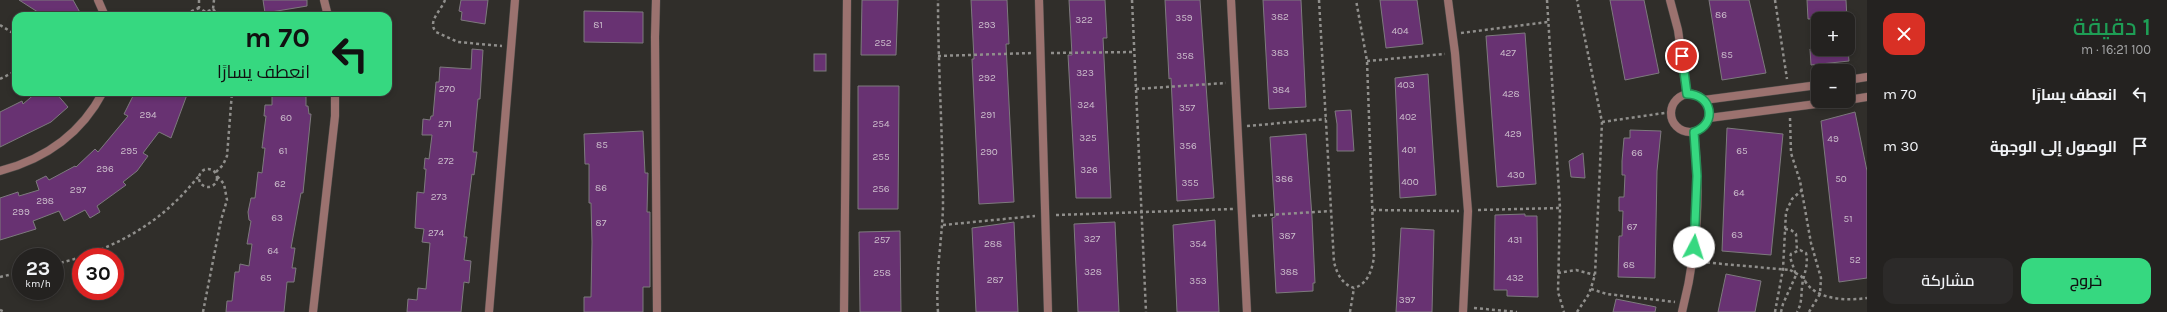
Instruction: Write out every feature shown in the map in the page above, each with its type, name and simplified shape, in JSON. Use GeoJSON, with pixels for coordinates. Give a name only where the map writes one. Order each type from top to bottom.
{"type":"FeatureCollection","features":[{"type":"Feature","properties":{"kind":"street"},"geometry":{"type":"LineString","coordinates":[[98,0],[103,12]]}},
{"type":"Feature","properties":{"kind":"street"},"geometry":{"type":"LineString","coordinates":[[324,0],[327,12]]}},
{"type":"Feature","properties":{"kind":"street"},"geometry":{"type":"LineString","coordinates":[[489,312],[515,0]]}},
{"type":"Feature","properties":{"kind":"street"},"geometry":{"type":"LineString","coordinates":[[656,0],[657,312]]}},
{"type":"Feature","properties":{"kind":"street"},"geometry":{"type":"LineString","coordinates":[[844,312],[847,0]]}},
{"type":"Feature","properties":{"kind":"street"},"geometry":{"type":"LineString","coordinates":[[1039,0],[1044,215],[1048,312]]}},
{"type":"Feature","properties":{"kind":"street"},"geometry":{"type":"LineString","coordinates":[[1231,0],[1247,312]]}},
{"type":"Feature","properties":{"kind":"street"},"geometry":{"type":"LineString","coordinates":[[1448,0],[1455,54],[1468,211],[1463,310]]}},
{"type":"Feature","properties":{"kind":"street"},"geometry":{"type":"LineString","coordinates":[[1670,0],[1678,30],[1687,94]]}},
{"type":"Feature","properties":{"kind":"street"},"geometry":{"type":"LineString","coordinates":[[1855,79],[1867,77]]}},
{"type":"Feature","properties":{"kind":"street"},"geometry":{"type":"LineString","coordinates":[[1704,100],[1709,112],[1709,118],[1704,127],[1694,132],[1688,132],[1677,128],[1671,112],[1676,100],[1687,94],[1693,94],[1704,100],[1811,86]]}},
{"type":"Feature","properties":{"kind":"street"},"geometry":{"type":"LineString","coordinates":[[0,171],[29,162],[54,148],[77,130],[95,108],[101,96]]}},
{"type":"Feature","properties":{"kind":"street"},"geometry":{"type":"LineString","coordinates":[[313,312],[335,116],[335,96]]}},
{"type":"Feature","properties":{"kind":"street"},"geometry":{"type":"LineString","coordinates":[[1855,99],[1867,97]]}},
{"type":"Feature","properties":{"kind":"street"},"geometry":{"type":"LineString","coordinates":[[1709,118],[1811,105]]}},
{"type":"Feature","properties":{"kind":"street"},"geometry":{"type":"LineString","coordinates":[[1682,312],[1693,261],[1697,176],[1694,132]]}},
{"type":"Feature","properties":{"kind":"path"},"geometry":{"type":"LineString","coordinates":[[199,0],[199,8]]}},
{"type":"Feature","properties":{"kind":"path"},"geometry":{"type":"LineString","coordinates":[[212,9],[214,0]]}},
{"type":"Feature","properties":{"kind":"path"},"geometry":{"type":"LineString","coordinates":[[445,0],[433,20],[432,25],[436,32],[458,42],[510,48]]}},
{"type":"Feature","properties":{"kind":"path"},"geometry":{"type":"LineString","coordinates":[[938,0],[942,225],[937,274],[938,312]]}},
{"type":"Feature","properties":{"kind":"path"},"geometry":{"type":"LineString","coordinates":[[1132,0],[1146,312]]}},
{"type":"Feature","properties":{"kind":"path"},"geometry":{"type":"LineString","coordinates":[[1319,0],[1331,211],[1336,267],[1344,282],[1354,288]]}},
{"type":"Feature","properties":{"kind":"path"},"geometry":{"type":"LineString","coordinates":[[1354,288],[1366,281],[1373,263],[1373,210],[1367,60],[1356,0]]}},
{"type":"Feature","properties":{"kind":"path"},"geometry":{"type":"LineString","coordinates":[[1547,0],[1560,208],[1558,292],[1564,312]]}},
{"type":"Feature","properties":{"kind":"path"},"geometry":{"type":"LineString","coordinates":[[1573,0],[1577,0],[1602,122],[1595,275],[1591,289],[1577,312]]}},
{"type":"Feature","properties":{"kind":"path"},"geometry":{"type":"LineString","coordinates":[[1775,0],[1788,89]]}},
{"type":"Feature","properties":{"kind":"path"},"geometry":{"type":"LineString","coordinates":[[199,8],[206,12],[212,9]]}},
{"type":"Feature","properties":{"kind":"path"},"geometry":{"type":"LineString","coordinates":[[190,12],[199,8]]}},
{"type":"Feature","properties":{"kind":"path"},"geometry":{"type":"LineString","coordinates":[[212,9],[215,12]]}},
{"type":"Feature","properties":{"kind":"path"},"geometry":{"type":"LineString","coordinates":[[1453,34],[1548,22]]}},
{"type":"Feature","properties":{"kind":"path"},"geometry":{"type":"LineString","coordinates":[[0,26],[12,33]]}},
{"type":"Feature","properties":{"kind":"path"},"geometry":{"type":"LineString","coordinates":[[1367,60],[1455,54]]}},
{"type":"Feature","properties":{"kind":"path"},"geometry":{"type":"LineString","coordinates":[[0,79],[12,73]]}},
{"type":"Feature","properties":{"kind":"path"},"geometry":{"type":"LineString","coordinates":[[1136,89],[1235,83]]}},
{"type":"Feature","properties":{"kind":"path"},"geometry":{"type":"LineString","coordinates":[[216,172],[223,165],[228,156],[232,96]]}},
{"type":"Feature","properties":{"kind":"path"},"geometry":{"type":"LineString","coordinates":[[1790,108],[1791,153],[1802,190],[1811,243],[1821,278],[1820,294],[1809,312]]}},
{"type":"Feature","properties":{"kind":"path"},"geometry":{"type":"LineString","coordinates":[[1602,122],[1671,112]]}},
{"type":"Feature","properties":{"kind":"path"},"geometry":{"type":"LineString","coordinates":[[1237,127],[1326,120]]}},
{"type":"Feature","properties":{"kind":"path"},"geometry":{"type":"LineString","coordinates":[[64,261],[95,252],[129,235],[174,204],[204,170],[208,169],[216,172]]}},
{"type":"Feature","properties":{"kind":"path"},"geometry":{"type":"LineString","coordinates":[[199,176],[202,184],[209,187],[216,183],[216,172]]}},
{"type":"Feature","properties":{"kind":"path"},"geometry":{"type":"LineString","coordinates":[[203,312],[220,220],[227,200],[224,184],[217,176]]}},
{"type":"Feature","properties":{"kind":"path"},"geometry":{"type":"LineString","coordinates":[[1775,312],[1783,270],[1786,212],[1788,205],[1802,190]]}},
{"type":"Feature","properties":{"kind":"path"},"geometry":{"type":"LineString","coordinates":[[1373,210],[1468,211],[1560,208]]}},
{"type":"Feature","properties":{"kind":"path"},"geometry":{"type":"LineString","coordinates":[[942,225],[1044,215],[1141,212],[1241,213],[1331,211]]}},
{"type":"Feature","properties":{"kind":"path"},"geometry":{"type":"LineString","coordinates":[[1785,229],[1791,230],[1796,234],[1797,250]]}},
{"type":"Feature","properties":{"kind":"path"},"geometry":{"type":"LineString","coordinates":[[1781,312],[1783,304],[1795,280],[1796,270],[1790,257],[1794,251],[1797,250]]}},
{"type":"Feature","properties":{"kind":"path"},"geometry":{"type":"LineString","coordinates":[[1797,250],[1806,253],[1807,262],[1802,288],[1802,300],[1797,312]]}},
{"type":"Feature","properties":{"kind":"path"},"geometry":{"type":"LineString","coordinates":[[1693,261],[1790,270],[1801,276],[1810,290],[1820,294],[1846,299],[1867,298]]}},
{"type":"Feature","properties":{"kind":"path"},"geometry":{"type":"LineString","coordinates":[[1558,273],[1576,270],[1595,275]]}},
{"type":"Feature","properties":{"kind":"path"},"geometry":{"type":"LineString","coordinates":[[0,277],[12,274]]}},
{"type":"Feature","properties":{"kind":"path"},"geometry":{"type":"LineString","coordinates":[[1350,312],[1354,288]]}},
{"type":"Feature","properties":{"kind":"path"},"geometry":{"type":"LineString","coordinates":[[1591,289],[1607,294],[1685,303]]}},
{"type":"Feature","properties":{"kind":"path"},"geometry":{"type":"LineString","coordinates":[[0,310],[4,312]]}},
{"type":"Feature","properties":{"kind":"path"},"geometry":{"type":"LineString","coordinates":[[1463,310],[1517,312]]}},
{"type":"Feature","properties":{"kind":"building"},"geometry":{"type":"Polygon","coordinates":[[[19,0],[73,0],[80,12],[38,12],[19,0]]]}},
{"type":"Feature","properties":{"kind":"building"},"geometry":{"type":"Polygon","coordinates":[[[263,0],[307,0],[307,6],[265,12],[263,0]]]}},
{"type":"Feature","properties":{"kind":"building"},"geometry":{"type":"Polygon","coordinates":[[[461,0],[488,0],[485,24],[461,20],[462,12],[459,11],[461,0]]]}},
{"type":"Feature","properties":{"kind":"building"},"geometry":{"type":"Polygon","coordinates":[[[862,0],[898,0],[896,55],[861,55],[862,0]]]}},
{"type":"Feature","properties":{"kind":"building"},"geometry":{"type":"Polygon","coordinates":[[[971,0],[1007,0],[1009,44],[1006,44],[1014,202],[979,204],[972,59],[974,59],[971,0]]]}},
{"type":"Feature","properties":{"kind":"building"},"geometry":{"type":"Polygon","coordinates":[[[1069,0],[1105,0],[1107,38],[1103,38],[1111,198],[1076,198],[1068,55],[1072,55],[1069,0]]]}},
{"type":"Feature","properties":{"kind":"building"},"geometry":{"type":"Polygon","coordinates":[[[1165,0],[1200,0],[1214,198],[1177,201],[1171,78],[1169,79],[1165,0]]]}},
{"type":"Feature","properties":{"kind":"building"},"geometry":{"type":"Polygon","coordinates":[[[1263,0],[1301,0],[1306,107],[1269,109],[1263,0]]]}},
{"type":"Feature","properties":{"kind":"building"},"geometry":{"type":"Polygon","coordinates":[[[1380,0],[1417,0],[1423,44],[1386,48],[1380,0]]]}},
{"type":"Feature","properties":{"kind":"building"},"geometry":{"type":"Polygon","coordinates":[[[1610,0],[1644,0],[1659,73],[1625,80],[1610,0]]]}},
{"type":"Feature","properties":{"kind":"building"},"geometry":{"type":"Polygon","coordinates":[[[1709,0],[1749,0],[1766,73],[1722,80],[1709,0]]]}},
{"type":"Feature","properties":{"kind":"building"},"geometry":{"type":"Polygon","coordinates":[[[1807,0],[1846,0],[1847,12],[1811,12],[1811,19],[1808,19],[1807,0]]]}},
{"type":"Feature","properties":{"kind":"building"},"geometry":{"type":"Polygon","coordinates":[[[584,11],[643,12],[643,43],[584,42],[584,11]]]}},
{"type":"Feature","properties":{"kind":"building"},"geometry":{"type":"Polygon","coordinates":[[[1525,33],[1536,184],[1497,187],[1486,36],[1525,33]]]}},
{"type":"Feature","properties":{"kind":"building"},"geometry":{"type":"Polygon","coordinates":[[[472,49],[483,50],[480,99],[478,99],[473,152],[477,152],[474,175],[472,174],[464,237],[467,237],[464,260],[471,261],[469,283],[464,282],[461,312],[407,312],[408,299],[417,300],[418,288],[426,289],[430,243],[422,242],[424,229],[415,228],[417,192],[424,193],[426,169],[424,169],[425,158],[429,159],[432,135],[422,135],[423,119],[430,120],[431,116],[433,116],[436,82],[439,82],[440,67],[471,69],[472,49]]]}},
{"type":"Feature","properties":{"kind":"building"},"geometry":{"type":"Polygon","coordinates":[[[1810,49],[1811,56],[1849,56],[1849,61],[1811,65],[1810,49]]]}},
{"type":"Feature","properties":{"kind":"building"},"geometry":{"type":"Polygon","coordinates":[[[814,54],[826,54],[826,71],[814,71],[814,54]]]}},
{"type":"Feature","properties":{"kind":"building"},"geometry":{"type":"Polygon","coordinates":[[[1428,74],[1436,195],[1400,198],[1395,78],[1428,74]]]}},
{"type":"Feature","properties":{"kind":"building"},"geometry":{"type":"Polygon","coordinates":[[[858,86],[899,86],[898,209],[858,209],[858,86]]]}},
{"type":"Feature","properties":{"kind":"building"},"geometry":{"type":"Polygon","coordinates":[[[32,96],[58,96],[68,107],[51,122],[0,147],[0,112],[22,101],[23,104],[32,96]]]}},
{"type":"Feature","properties":{"kind":"building"},"geometry":{"type":"Polygon","coordinates":[[[133,96],[187,96],[171,138],[159,132],[143,153],[148,156],[137,171],[123,182],[126,185],[97,206],[100,212],[90,218],[85,210],[64,221],[59,211],[33,221],[36,229],[0,240],[0,198],[18,192],[19,196],[39,190],[36,181],[46,176],[49,180],[75,166],[76,167],[95,149],[98,152],[128,116],[124,114],[133,96]]]}},
{"type":"Feature","properties":{"kind":"building"},"geometry":{"type":"Polygon","coordinates":[[[272,96],[306,96],[306,106],[308,106],[309,114],[311,114],[303,193],[301,193],[291,248],[295,248],[292,268],[296,268],[294,282],[287,282],[284,312],[226,312],[227,301],[232,301],[235,272],[239,272],[240,264],[249,266],[252,244],[247,244],[251,221],[249,220],[248,212],[251,198],[255,198],[258,172],[262,173],[265,148],[262,148],[266,116],[264,116],[265,105],[272,105],[272,96]]]}},
{"type":"Feature","properties":{"kind":"building"},"geometry":{"type":"Polygon","coordinates":[[[1351,110],[1354,151],[1337,151],[1337,124],[1335,111],[1351,110]]]}},
{"type":"Feature","properties":{"kind":"building"},"geometry":{"type":"Polygon","coordinates":[[[1855,112],[1867,171],[1867,278],[1839,282],[1821,121],[1855,112]]]}},
{"type":"Feature","properties":{"kind":"building"},"geometry":{"type":"Polygon","coordinates":[[[1727,128],[1783,134],[1771,255],[1722,251],[1727,128]]]}},
{"type":"Feature","properties":{"kind":"building"},"geometry":{"type":"Polygon","coordinates":[[[1630,130],[1661,131],[1657,171],[1655,278],[1618,277],[1619,236],[1622,236],[1623,211],[1619,211],[1619,197],[1624,197],[1625,175],[1622,175],[1622,161],[1624,138],[1630,138],[1630,130]]]}},
{"type":"Feature","properties":{"kind":"building"},"geometry":{"type":"Polygon","coordinates":[[[643,131],[645,173],[648,173],[647,212],[650,212],[650,287],[643,287],[643,312],[584,312],[584,297],[591,297],[592,242],[591,203],[589,203],[589,164],[585,164],[584,134],[643,131]]]}},
{"type":"Feature","properties":{"kind":"building"},"geometry":{"type":"Polygon","coordinates":[[[1306,134],[1315,283],[1313,283],[1313,291],[1276,293],[1272,218],[1275,217],[1270,137],[1306,134]]]}},
{"type":"Feature","properties":{"kind":"building"},"geometry":{"type":"Polygon","coordinates":[[[1583,153],[1585,178],[1571,177],[1569,161],[1583,153]]]}},
{"type":"Feature","properties":{"kind":"building"},"geometry":{"type":"Polygon","coordinates":[[[1525,214],[1525,216],[1537,216],[1538,297],[1507,296],[1507,290],[1494,290],[1495,215],[1525,214]]]}},
{"type":"Feature","properties":{"kind":"building"},"geometry":{"type":"Polygon","coordinates":[[[1215,220],[1219,312],[1177,312],[1173,225],[1215,220]]]}},
{"type":"Feature","properties":{"kind":"building"},"geometry":{"type":"Polygon","coordinates":[[[1014,222],[1018,312],[976,312],[972,228],[1014,222]]]}},
{"type":"Feature","properties":{"kind":"building"},"geometry":{"type":"Polygon","coordinates":[[[1115,222],[1119,312],[1078,312],[1074,224],[1115,222]]]}},
{"type":"Feature","properties":{"kind":"building"},"geometry":{"type":"Polygon","coordinates":[[[1401,228],[1434,230],[1432,312],[1396,312],[1401,228]]]}},
{"type":"Feature","properties":{"kind":"building"},"geometry":{"type":"Polygon","coordinates":[[[900,231],[901,312],[860,312],[859,232],[900,231]]]}},
{"type":"Feature","properties":{"kind":"building"},"geometry":{"type":"Polygon","coordinates":[[[1726,274],[1761,281],[1755,312],[1718,312],[1726,274]]]}},
{"type":"Feature","properties":{"kind":"building"},"geometry":{"type":"Polygon","coordinates":[[[1616,299],[1656,307],[1655,312],[1613,312],[1616,299]]]}},
{"type":"Feature","properties":{"kind":"route"},"geometry":{"type":"LineString","coordinates":[[1682,56],[1687,94],[1699,96],[1704,100],[1708,106],[1709,112],[1709,118],[1704,127],[1694,132],[1697,176],[1694,247]]}}]}
